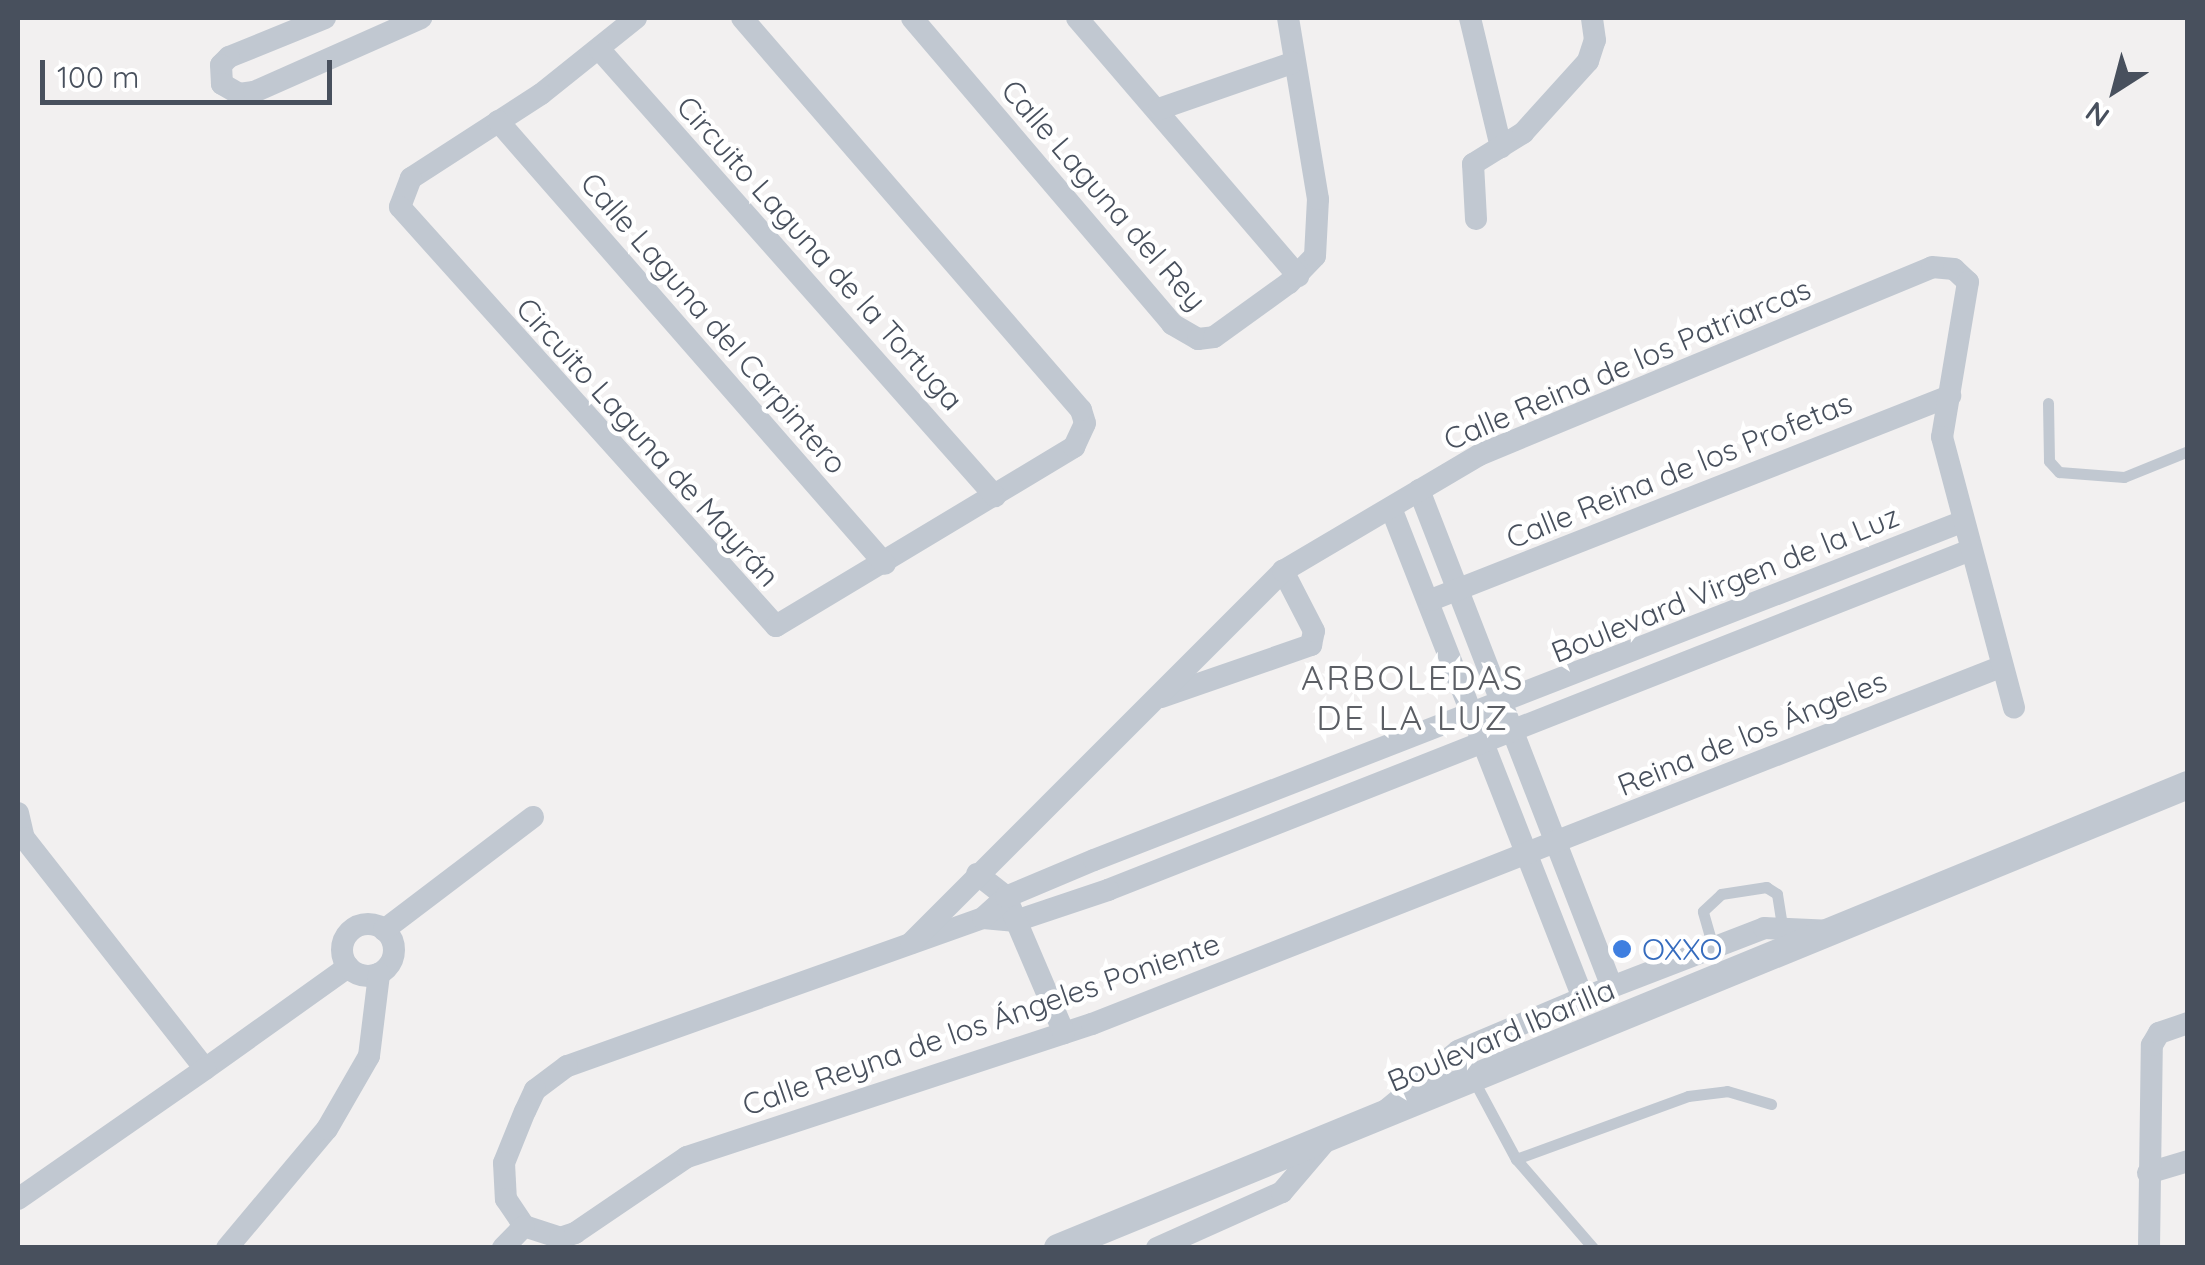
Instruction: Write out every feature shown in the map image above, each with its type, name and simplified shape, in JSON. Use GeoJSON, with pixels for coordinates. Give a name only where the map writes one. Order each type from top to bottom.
{"type":"FeatureCollection","features":[{"type":"Feature","properties":{"kind":"street"},"geometry":{"type":"LineString","coordinates":[[326,18],[229,57],[221,65],[222,84],[239,94],[254,92],[420,18]]}},
{"type":"Feature","properties":{"kind":"street","name":"Circuito Laguna de Mayrán"},"geometry":{"type":"LineString","coordinates":[[636,18],[600,50],[411,178],[400,207],[770,624],[784,624],[1074,447],[1084,431],[1082,410],[742,18]]}},
{"type":"Feature","properties":{"kind":"street","name":"Calle Laguna del Rey"},"geometry":{"type":"LineString","coordinates":[[912,18],[1180,332],[1214,337],[1298,276]]}},
{"type":"Feature","properties":{"kind":"street"},"geometry":{"type":"LineString","coordinates":[[1077,18],[1159,109],[1298,276],[1315,256],[1318,200],[1292,63],[1288,18]]}},
{"type":"Feature","properties":{"kind":"street"},"geometry":{"type":"LineString","coordinates":[[1470,18],[1501,147]]}},
{"type":"Feature","properties":{"kind":"street"},"geometry":{"type":"LineString","coordinates":[[1476,219],[1472,164],[1523,133],[1588,61],[1595,40],[1592,18]]}},
{"type":"Feature","properties":{"kind":"street","name":"Circuito Laguna de la Tortuga"},"geometry":{"type":"LineString","coordinates":[[600,50],[995,496]]}},
{"type":"Feature","properties":{"kind":"street"},"geometry":{"type":"LineString","coordinates":[[1159,109],[1292,63]]}},
{"type":"Feature","properties":{"kind":"street","name":"Calle Laguna del Carpintero"},"geometry":{"type":"LineString","coordinates":[[498,121],[885,564]]}},
{"type":"Feature","properties":{"kind":"street","name":"Calle Reina de los Patriarcas"},"geometry":{"type":"LineString","coordinates":[[911,943],[1283,571],[1479,455],[1932,267],[1962,272],[1967,288],[1950,396]]}},
{"type":"Feature","properties":{"kind":"street"},"geometry":{"type":"LineString","coordinates":[[1950,396],[1942,437],[1968,551],[2014,708]]}},
{"type":"Feature","properties":{"kind":"street","name":"Calle Reina de los Profetas"},"geometry":{"type":"LineString","coordinates":[[1431,600],[1950,396]]}},
{"type":"Feature","properties":{"kind":"street"},"geometry":{"type":"LineString","coordinates":[[1419,490],[1612,987]]}},
{"type":"Feature","properties":{"kind":"street"},"geometry":{"type":"LineString","coordinates":[[1390,508],[1431,600],[1583,998]]}},
{"type":"Feature","properties":{"kind":"street","name":"Boulevard Virgen de la Luz"},"geometry":{"type":"LineString","coordinates":[[1006,897],[1962,522]]}},
{"type":"Feature","properties":{"kind":"street","name":"Boulevard Virgen de la Luz"},"geometry":{"type":"LineString","coordinates":[[1016,921],[1968,551]]}},
{"type":"Feature","properties":{"kind":"street"},"geometry":{"type":"LineString","coordinates":[[1158,698],[1312,645],[1314,631],[1283,571]]}},
{"type":"Feature","properties":{"kind":"street","name":"Reina de los Ángeles"},"geometry":{"type":"LineString","coordinates":[[1526,855],[2000,667]]}},
{"type":"Feature","properties":{"kind":"street","name":"Boulevard Ibarilla"},"geometry":{"type":"LineString","coordinates":[[1058,1248],[1374,1123],[2188,786]]}},
{"type":"Feature","properties":{"kind":"street"},"geometry":{"type":"LineString","coordinates":[[18,812],[24,838],[205,1069]]}},
{"type":"Feature","properties":{"kind":"street"},"geometry":{"type":"LineString","coordinates":[[384,930],[534,817]]}},
{"type":"Feature","properties":{"kind":"street","name":"Calle Reyna de los Ángeles Poniente"},"geometry":{"type":"LineString","coordinates":[[524,1226],[560,1238],[688,1157],[1064,1033],[1526,855]]}},
{"type":"Feature","properties":{"kind":"street"},"geometry":{"type":"LineString","coordinates":[[977,874],[1006,897],[1064,1033]]}},
{"type":"Feature","properties":{"kind":"street"},"geometry":{"type":"LineString","coordinates":[[984,918],[1006,897]]}},
{"type":"Feature","properties":{"kind":"street"},"geometry":{"type":"LineString","coordinates":[[503,1248],[524,1226],[506,1199],[504,1163],[535,1090],[548,1077],[984,918],[1016,921]]}},
{"type":"Feature","properties":{"kind":"street"},"geometry":{"type":"LineString","coordinates":[[226,1248],[327,1130],[369,1056],[379,974],[394,954],[384,930],[368,924],[351,930],[342,944],[348,967]]}},
{"type":"Feature","properties":{"kind":"street"},"geometry":{"type":"LineString","coordinates":[[1374,1123],[1458,1051],[1583,998],[1782,924],[1833,931]]}},
{"type":"Feature","properties":{"kind":"street"},"geometry":{"type":"LineString","coordinates":[[18,1199],[348,967],[379,974]]}},
{"type":"Feature","properties":{"kind":"street"},"geometry":{"type":"LineString","coordinates":[[2149,1248],[2152,1045],[2159,1033],[2188,1023]]}},
{"type":"Feature","properties":{"kind":"street"},"geometry":{"type":"LineString","coordinates":[[1157,1248],[1282,1192],[1322,1144]]}},
{"type":"Feature","properties":{"kind":"street"},"geometry":{"type":"LineString","coordinates":[[2148,1173],[2188,1161]]}},
{"type":"Feature","properties":{"kind":"lane"},"geometry":{"type":"LineString","coordinates":[[2048,403],[2050,462],[2059,472],[2124,477],[2188,451]]}},
{"type":"Feature","properties":{"kind":"lane"},"geometry":{"type":"LineString","coordinates":[[1712,947],[1704,912],[1721,894],[1766,887],[1777,894],[1782,924]]}},
{"type":"Feature","properties":{"kind":"lane"},"geometry":{"type":"LineString","coordinates":[[1458,1051],[1516,1159],[1593,1248]]}},
{"type":"Feature","properties":{"kind":"lane"},"geometry":{"type":"LineString","coordinates":[[1516,1159],[1688,1096],[1727,1092],[1771,1104]]}},
{"type":"Feature","properties":{"kind":"place","name":"OXXO"},"geometry":{"type":"Point","coordinates":[1622,949]}},
{"type":"Feature","properties":{"kind":"district","name":"ARBOLEDAS DE LA LUZ"},"geometry":{"type":"Point","coordinates":[1413,697]}}]}
